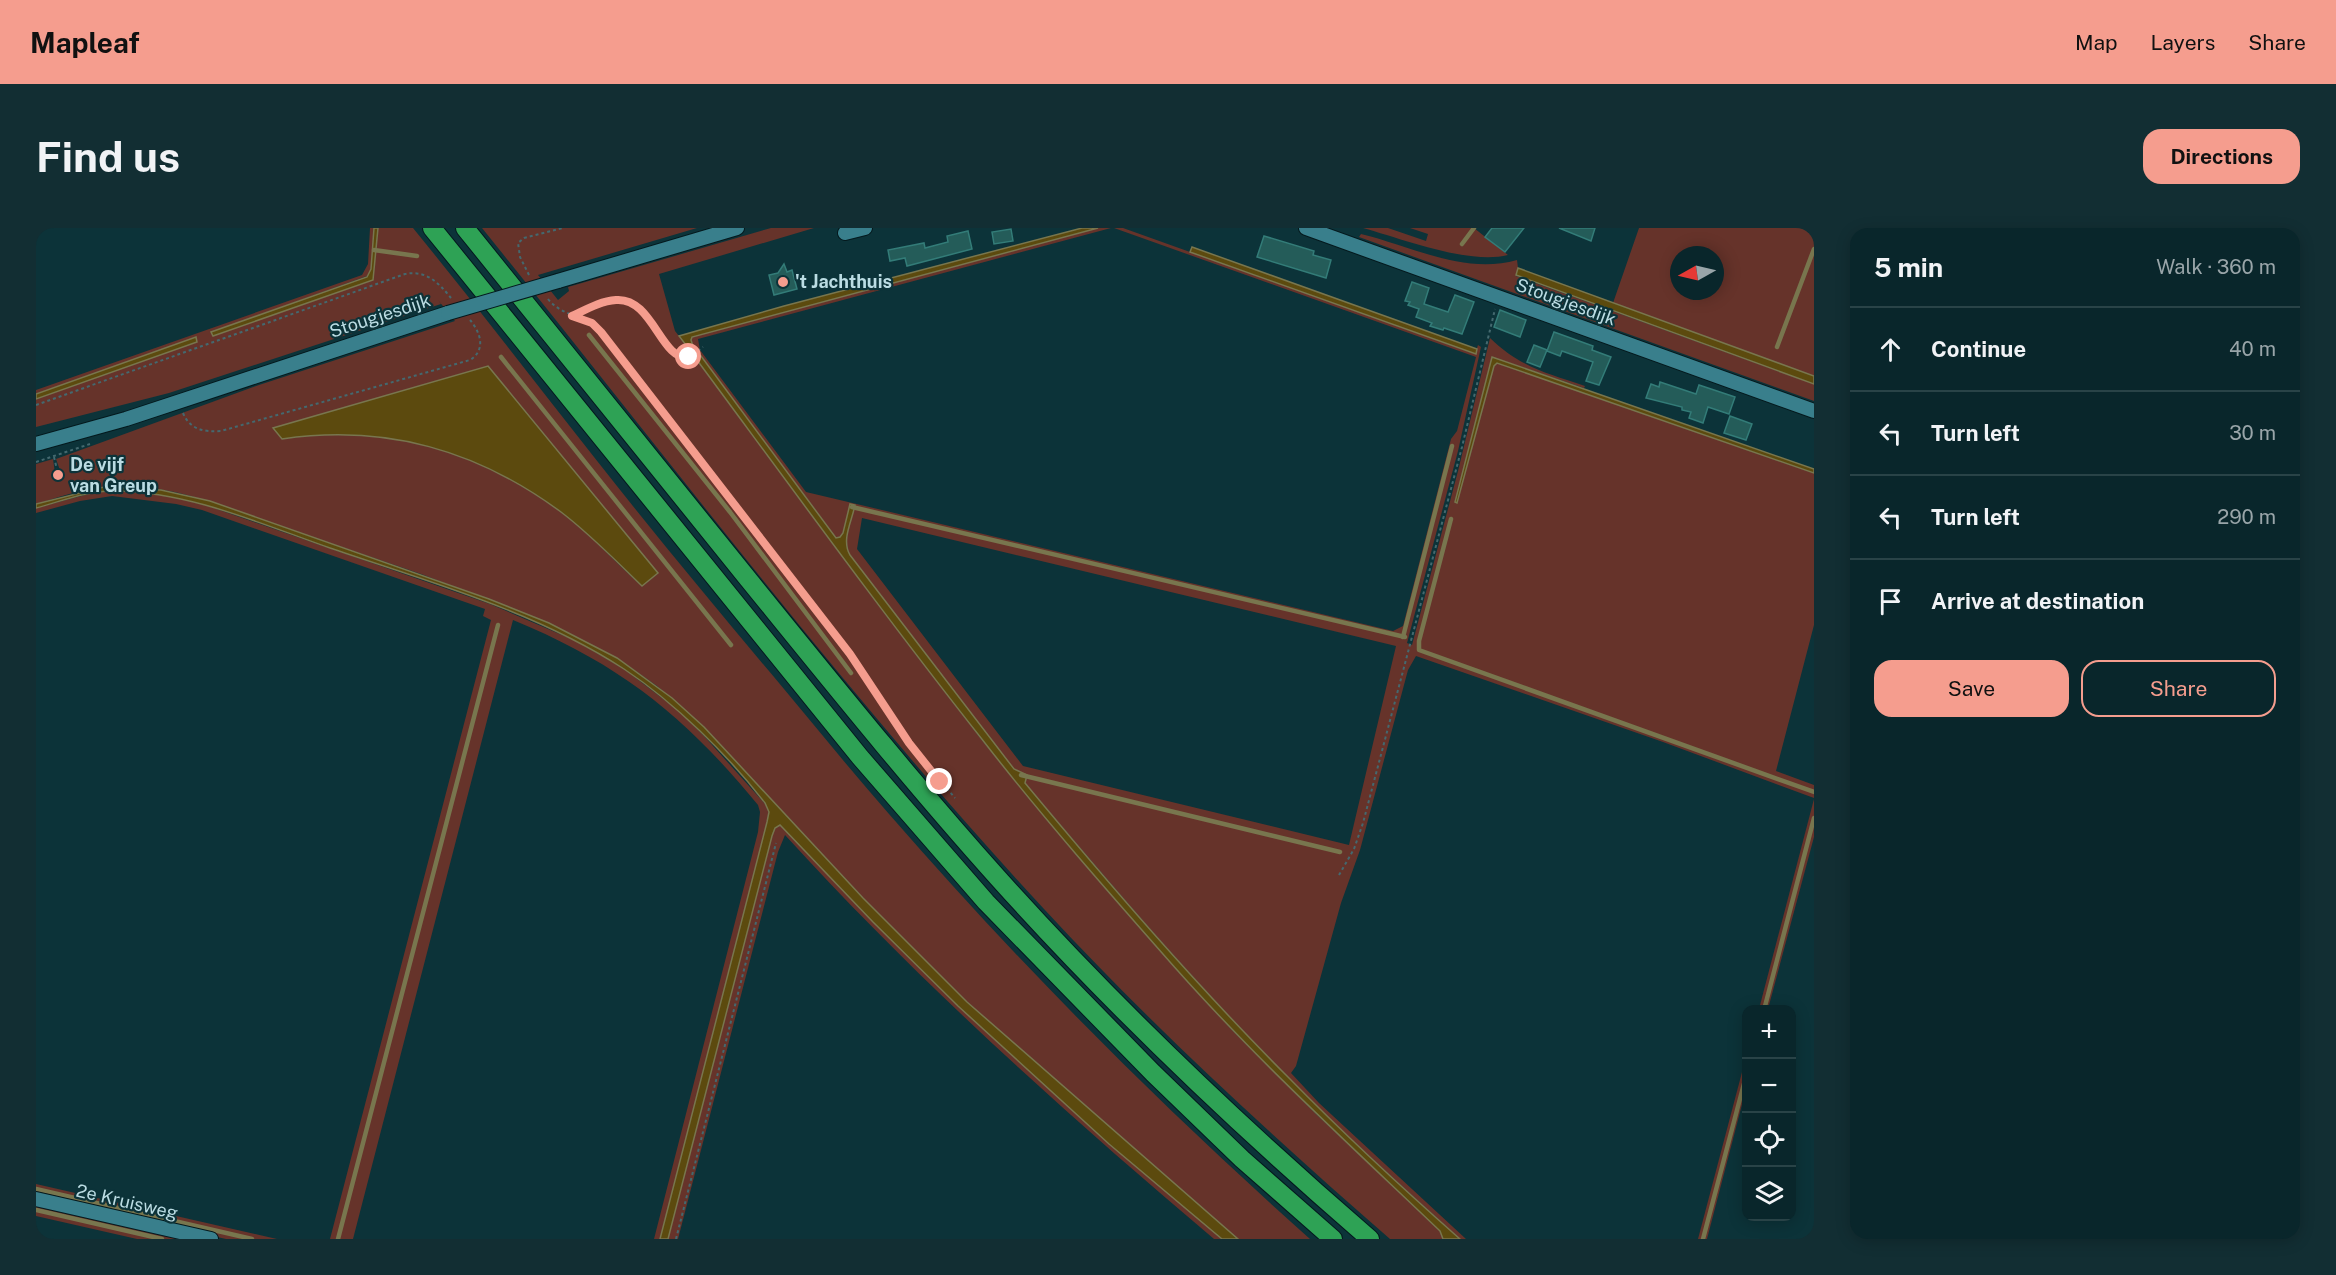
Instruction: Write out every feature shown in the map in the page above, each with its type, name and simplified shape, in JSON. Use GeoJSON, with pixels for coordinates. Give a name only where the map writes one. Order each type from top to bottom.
{"type":"FeatureCollection","features":[{"type":"Feature","properties":{"kind":"highway"},"geometry":{"type":"LineString","coordinates":[[432,228],[860,757],[986,902],[1153,1073],[1242,1158],[1333,1239]]}},
{"type":"Feature","properties":{"kind":"highway"},"geometry":{"type":"LineString","coordinates":[[465,228],[899,765],[999,880],[1183,1069],[1246,1129],[1370,1239]]}},
{"type":"Feature","properties":{"kind":"street","name":"Stougjesdijk"},"geometry":{"type":"LineString","coordinates":[[36,444],[137,415],[448,313],[737,228]]}},
{"type":"Feature","properties":{"kind":"street"},"geometry":{"type":"LineString","coordinates":[[845,233],[865,228]]}},
{"type":"Feature","properties":{"kind":"street","name":"Stougjesdijk"},"geometry":{"type":"LineString","coordinates":[[1306,228],[1814,411]]}},
{"type":"Feature","properties":{"kind":"street","name":"2e Kruisweg"},"geometry":{"type":"LineString","coordinates":[[36,1199],[211,1239]]}},
{"type":"Feature","properties":{"kind":"path"},"geometry":{"type":"LineString","coordinates":[[532,279],[520,257],[518,243],[524,238],[563,228]]}},
{"type":"Feature","properties":{"kind":"path"},"geometry":{"type":"LineString","coordinates":[[545,295],[562,312],[592,323],[601,332],[850,654],[917,754],[955,798]]}},
{"type":"Feature","properties":{"kind":"path"},"geometry":{"type":"LineString","coordinates":[[1339,875],[1354,849],[1363,823],[1499,297]]}},
{"type":"Feature","properties":{"kind":"path"},"geometry":{"type":"LineString","coordinates":[[572,316],[607,302],[622,300],[638,307],[670,349],[679,356],[689,357],[703,347]]}},
{"type":"Feature","properties":{"kind":"path"},"geometry":{"type":"LineString","coordinates":[[54,457],[58,474]]}},
{"type":"Feature","properties":{"kind":"path"},"geometry":{"type":"LineString","coordinates":[[676,1239],[776,843]]}},
{"type":"Feature","properties":{"kind":"shaded area"},"geometry":{"type":"Polygon","coordinates":[[[370,228],[374,228],[371,269],[367,276],[212,332],[213,336],[373,280],[378,228],[413,228],[688,574],[862,783],[939,870],[1040,980],[1146,1086],[1310,1239],[1238,1239],[967,1002],[863,898],[704,727],[657,686],[617,658],[549,623],[421,574],[191,496],[145,487],[122,486],[83,490],[36,504],[36,464],[53,459],[56,480],[63,479],[56,459],[259,385],[455,321],[438,300],[441,304],[169,393],[36,427],[36,399],[196,342],[196,338],[36,394],[36,390],[362,275],[368,264],[370,228]],[[488,366],[283,439],[330,434],[378,435],[404,439],[454,454],[503,475],[548,502],[579,526],[642,586],[657,573],[488,366]]]}},
{"type":"Feature","properties":{"kind":"shaded area"},"geometry":{"type":"Polygon","coordinates":[[[374,228],[378,228],[373,280],[213,336],[211,332],[367,277],[371,269],[374,228]]]}},
{"type":"Feature","properties":{"kind":"shaded area"},"geometry":{"type":"Polygon","coordinates":[[[482,228],[697,228],[538,275],[558,300],[569,291],[568,287],[771,228],[814,228],[659,274],[675,331],[679,336],[691,342],[692,337],[1098,228],[1111,228],[698,339],[700,350],[806,492],[1393,631],[1403,626],[1451,439],[1457,431],[1476,357],[1114,228],[1123,228],[1475,354],[1478,345],[1481,347],[1458,451],[1407,643],[1412,645],[1490,338],[1523,363],[1585,386],[1584,388],[1492,357],[1455,502],[1494,366],[1497,363],[1814,473],[1814,625],[1776,771],[1814,785],[1814,798],[1663,742],[1416,656],[1408,670],[1360,850],[1341,903],[1296,1066],[1291,1073],[1319,1103],[1466,1239],[1460,1239],[1351,1139],[1253,1042],[1121,895],[1025,783],[1027,775],[1014,769],[850,555],[847,537],[855,505],[850,504],[843,533],[836,538],[702,357],[697,360],[981,739],[1105,888],[1231,1029],[1316,1114],[1440,1231],[1443,1239],[1390,1239],[1300,1160],[1169,1037],[1044,909],[970,827],[827,659],[482,228]],[[862,518],[857,549],[1023,766],[1349,845],[1396,646],[862,518]]]}},
{"type":"Feature","properties":{"kind":"shaded area"},"geometry":{"type":"Polygon","coordinates":[[[1082,228],[1098,228],[692,337],[693,346],[689,349],[679,336],[784,306],[1082,228]]]}},
{"type":"Feature","properties":{"kind":"shaded area"},"geometry":{"type":"Polygon","coordinates":[[[1363,228],[1388,228],[1426,241],[1428,234],[1410,228],[1474,228],[1508,255],[1475,257],[1456,254],[1363,228]]]}},
{"type":"Feature","properties":{"kind":"shaded area"},"geometry":{"type":"Polygon","coordinates":[[[1639,228],[1814,228],[1814,376],[1613,303],[1639,228]]]}},
{"type":"Feature","properties":{"kind":"shaded area"},"geometry":{"type":"Polygon","coordinates":[[[1361,234],[1458,262],[1497,264],[1517,260],[1516,276],[1814,384],[1814,401],[1359,237],[1361,234]]]}},
{"type":"Feature","properties":{"kind":"shaded area"},"geometry":{"type":"Polygon","coordinates":[[[1192,247],[1477,349],[1476,354],[1190,252],[1192,247]]]}},
{"type":"Feature","properties":{"kind":"shaded area"},"geometry":{"type":"Polygon","coordinates":[[[1518,268],[1814,376],[1814,384],[1516,275],[1518,268]]]}},
{"type":"Feature","properties":{"kind":"shaded area"},"geometry":{"type":"Polygon","coordinates":[[[196,337],[197,342],[36,399],[36,394],[196,337]]]}},
{"type":"Feature","properties":{"kind":"shaded area"},"geometry":{"type":"Polygon","coordinates":[[[701,356],[836,538],[843,533],[850,504],[855,505],[847,537],[850,555],[1014,769],[1027,775],[1025,783],[1121,896],[1219,1006],[1288,1077],[1372,1160],[1460,1239],[1443,1239],[1440,1231],[1273,1071],[1178,971],[1078,856],[1005,768],[873,597],[697,360],[701,356]]]}},
{"type":"Feature","properties":{"kind":"shaded area"},"geometry":{"type":"Polygon","coordinates":[[[1492,357],[1814,469],[1814,473],[1497,363],[1494,366],[1457,503],[1455,502],[1492,357]]]}},
{"type":"Feature","properties":{"kind":"shaded area"},"geometry":{"type":"Polygon","coordinates":[[[488,366],[658,573],[642,586],[593,538],[561,512],[497,472],[429,447],[394,439],[358,435],[320,435],[282,439],[273,428],[488,366]]]}},
{"type":"Feature","properties":{"kind":"shaded area"},"geometry":{"type":"Polygon","coordinates":[[[104,487],[161,490],[210,501],[489,599],[549,623],[617,658],[672,698],[704,727],[863,898],[967,1002],[1238,1239],[1222,1239],[1109,1144],[958,1006],[780,825],[775,828],[772,836],[668,1239],[660,1239],[767,822],[769,812],[765,803],[735,767],[700,731],[643,683],[590,649],[518,614],[225,511],[171,497],[106,491],[36,508],[36,504],[104,487]]]}},
{"type":"Feature","properties":{"kind":"shaded area"},"geometry":{"type":"Polygon","coordinates":[[[100,491],[155,494],[208,506],[490,604],[576,641],[624,669],[679,711],[767,806],[769,813],[767,822],[660,1239],[654,1239],[758,832],[760,812],[758,805],[704,745],[648,696],[618,674],[586,655],[513,620],[353,1239],[330,1239],[491,620],[483,616],[485,609],[202,510],[176,504],[112,496],[80,501],[36,513],[36,508],[100,491]]]}},
{"type":"Feature","properties":{"kind":"shaded area"},"geometry":{"type":"Polygon","coordinates":[[[1814,799],[1814,837],[1769,1005],[1760,1005],[1814,799]]]}},
{"type":"Feature","properties":{"kind":"shaded area"},"geometry":{"type":"Polygon","coordinates":[[[780,825],[958,1006],[1109,1144],[1222,1239],[1214,1239],[1047,1094],[939,993],[835,889],[785,835],[778,852],[678,1239],[668,1239],[772,836],[775,828],[780,825]]]}},
{"type":"Feature","properties":{"kind":"shaded area"},"geometry":{"type":"Polygon","coordinates":[[[1742,1072],[1742,1104],[1707,1239],[1698,1239],[1742,1072]]]}},
{"type":"Feature","properties":{"kind":"shaded area"},"geometry":{"type":"Polygon","coordinates":[[[36,1184],[277,1239],[226,1239],[36,1196],[36,1184]]]}},
{"type":"Feature","properties":{"kind":"shaded area"},"geometry":{"type":"Polygon","coordinates":[[[36,1203],[197,1239],[137,1239],[36,1216],[36,1203]]]}},
{"type":"Feature","properties":{"kind":"building"},"geometry":{"type":"Polygon","coordinates":[[[1492,228],[1524,228],[1505,252],[1485,237],[1492,228]]]}},
{"type":"Feature","properties":{"kind":"building"},"geometry":{"type":"Polygon","coordinates":[[[1559,228],[1595,228],[1591,241],[1559,228]]]}},
{"type":"Feature","properties":{"kind":"building"},"geometry":{"type":"Polygon","coordinates":[[[1011,229],[1013,241],[994,244],[992,232],[1011,229]]]}},
{"type":"Feature","properties":{"kind":"building"},"geometry":{"type":"Polygon","coordinates":[[[968,231],[972,249],[907,266],[905,258],[890,261],[888,250],[924,243],[925,248],[948,242],[947,236],[968,231]]]}},
{"type":"Feature","properties":{"kind":"building"},"geometry":{"type":"Polygon","coordinates":[[[1264,236],[1314,251],[1313,255],[1331,260],[1326,278],[1257,257],[1264,236]]]}},
{"type":"Feature","properties":{"kind":"building","name":"'t Jachthuis"},"geometry":{"type":"Polygon","coordinates":[[[784,264],[787,272],[792,270],[797,289],[774,295],[769,275],[778,273],[784,264]]]}},
{"type":"Feature","properties":{"kind":"building"},"geometry":{"type":"Polygon","coordinates":[[[1412,282],[1429,288],[1424,304],[1448,312],[1455,295],[1474,302],[1462,334],[1430,326],[1432,323],[1416,317],[1419,309],[1408,305],[1410,302],[1405,301],[1412,282]]]}},
{"type":"Feature","properties":{"kind":"building"},"geometry":{"type":"Polygon","coordinates":[[[1500,310],[1526,320],[1520,337],[1494,327],[1500,310]]]}},
{"type":"Feature","properties":{"kind":"building"},"geometry":{"type":"Polygon","coordinates":[[[1554,332],[1593,346],[1592,350],[1611,357],[1599,385],[1586,381],[1593,362],[1562,351],[1560,356],[1547,351],[1554,332]]]}},
{"type":"Feature","properties":{"kind":"building"},"geometry":{"type":"Polygon","coordinates":[[[1534,345],[1547,350],[1540,367],[1527,362],[1534,345]]]}},
{"type":"Feature","properties":{"kind":"building"},"geometry":{"type":"Polygon","coordinates":[[[1660,382],[1696,394],[1699,385],[1735,397],[1729,414],[1708,407],[1703,423],[1689,418],[1691,412],[1682,410],[1682,407],[1646,398],[1651,384],[1659,387],[1660,382]]]}},
{"type":"Feature","properties":{"kind":"building"},"geometry":{"type":"Polygon","coordinates":[[[1730,416],[1752,424],[1746,440],[1724,433],[1730,416]]]}},
{"type":"Feature","properties":{"kind":"waterway"},"geometry":{"type":"LineString","coordinates":[[1462,244],[1474,228]]}},
{"type":"Feature","properties":{"kind":"waterway"},"geometry":{"type":"LineString","coordinates":[[1777,347],[1814,249]]}},
{"type":"Feature","properties":{"kind":"waterway"},"geometry":{"type":"LineString","coordinates":[[374,250],[417,256]]}},
{"type":"Feature","properties":{"kind":"waterway"},"geometry":{"type":"LineString","coordinates":[[589,335],[730,512],[851,673]]}},
{"type":"Feature","properties":{"kind":"waterway"},"geometry":{"type":"LineString","coordinates":[[501,357],[731,645]]}},
{"type":"Feature","properties":{"kind":"waterway"},"geometry":{"type":"LineString","coordinates":[[1403,637],[1452,446]]}},
{"type":"Feature","properties":{"kind":"waterway"},"geometry":{"type":"LineString","coordinates":[[852,507],[1405,637]]}},
{"type":"Feature","properties":{"kind":"waterway"},"geometry":{"type":"LineString","coordinates":[[1451,519],[1419,641],[1419,650],[1814,792]]}},
{"type":"Feature","properties":{"kind":"waterway"},"geometry":{"type":"LineString","coordinates":[[338,1239],[498,625]]}},
{"type":"Feature","properties":{"kind":"waterway"},"geometry":{"type":"LineString","coordinates":[[1021,775],[1340,852]]}},
{"type":"Feature","properties":{"kind":"waterway"},"geometry":{"type":"LineString","coordinates":[[1765,1005],[1814,818]]}},
{"type":"Feature","properties":{"kind":"waterway"},"geometry":{"type":"LineString","coordinates":[[1703,1239],[1742,1091]]}},
{"type":"Feature","properties":{"kind":"waterway"},"geometry":{"type":"LineString","coordinates":[[36,1189],[252,1239]]}},
{"type":"Feature","properties":{"kind":"waterway"},"geometry":{"type":"LineString","coordinates":[[36,1210],[162,1239]]}},
{"type":"Feature","properties":{"kind":"place","name":"'t Jachthuis"},"geometry":{"type":"Point","coordinates":[783,282]}},
{"type":"Feature","properties":{"kind":"place","name":"De vijf van Greup"},"geometry":{"type":"Point","coordinates":[58,475]}},
{"type":"Feature","properties":{"kind":"route"},"geometry":{"type":"LineString","coordinates":[[689,357],[682,358],[670,349],[643,312],[629,302],[616,300],[598,304],[572,316],[592,323],[601,332],[850,654],[909,743],[940,782]]}}]}
